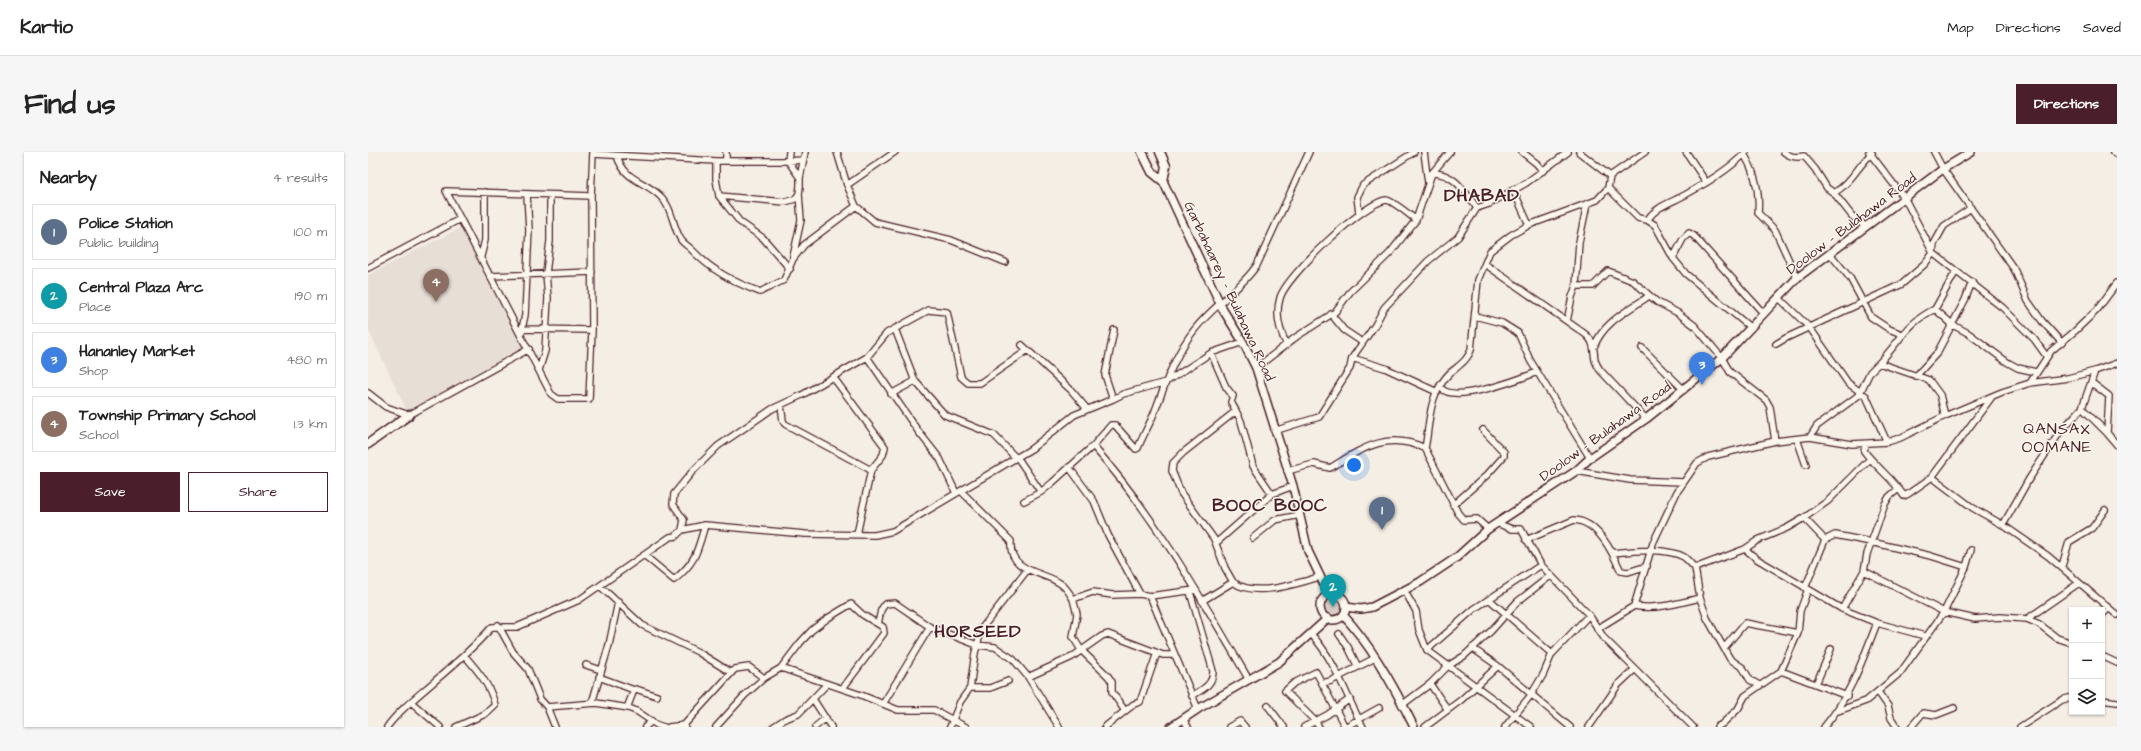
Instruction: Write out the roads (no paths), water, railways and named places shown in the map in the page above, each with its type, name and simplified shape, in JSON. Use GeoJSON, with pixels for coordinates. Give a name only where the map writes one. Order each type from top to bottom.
{"type":"FeatureCollection","features":[{"type":"Feature","properties":{"kind":"highway"},"geometry":{"type":"LineString","coordinates":[[1142,152],[1152,172],[1163,181],[1166,166],[1160,152]]}},
{"type":"Feature","properties":{"kind":"highway"},"geometry":{"type":"LineString","coordinates":[[368,444],[409,415]]}},
{"type":"Feature","properties":{"kind":"main road","name":"Doolow - Bulahawa Road"},"geometry":{"type":"LineString","coordinates":[[1346,607],[1361,609],[1372,607],[1404,590],[1456,558],[1488,529],[1499,524],[1576,471],[1590,458],[1646,420],[1722,358],[1797,278],[1831,255],[1865,226],[1905,199],[1943,169],[1971,152]]}},
{"type":"Feature","properties":{"kind":"main road","name":"Garbahaarey - Bulahawa Road"},"geometry":{"type":"LineString","coordinates":[[1163,181],[1220,304],[1243,342],[1256,368],[1292,486],[1308,550],[1319,577],[1329,595]]}},
{"type":"Feature","properties":{"kind":"main road"},"geometry":{"type":"LineString","coordinates":[[1329,595],[1340,596],[1346,602],[1346,607],[1343,615],[1336,619],[1328,618],[1322,612],[1321,605],[1324,598],[1329,595]]}},
{"type":"Feature","properties":{"kind":"main road"},"geometry":{"type":"LineString","coordinates":[[1343,615],[1356,628],[1375,658],[1414,727]]}},
{"type":"Feature","properties":{"kind":"main road"},"geometry":{"type":"LineString","coordinates":[[1171,727],[1184,720],[1198,709],[1279,662],[1328,618]]}},
{"type":"Feature","properties":{"kind":"street"},"geometry":{"type":"LineString","coordinates":[[726,152],[726,160]]}},
{"type":"Feature","properties":{"kind":"street"},"geometry":{"type":"LineString","coordinates":[[789,152],[788,161],[800,178]]}},
{"type":"Feature","properties":{"kind":"street"},"geometry":{"type":"LineString","coordinates":[[618,156],[626,174],[659,194],[668,206],[680,240],[717,273],[742,286],[760,292],[784,280],[790,269],[801,220],[799,194],[800,178],[805,152]]}},
{"type":"Feature","properties":{"kind":"street"},"geometry":{"type":"LineString","coordinates":[[837,152],[847,185],[856,206],[875,222],[951,240],[1005,262]]}},
{"type":"Feature","properties":{"kind":"street"},"geometry":{"type":"LineString","coordinates":[[847,185],[888,154],[895,152]]}},
{"type":"Feature","properties":{"kind":"street"},"geometry":{"type":"LineString","coordinates":[[1024,501],[1041,492],[1093,446],[1109,427],[1113,425],[1128,438],[1136,449],[1152,419],[1166,382],[1184,344],[1196,327],[1249,277],[1257,265],[1310,152]]}},
{"type":"Feature","properties":{"kind":"street"},"geometry":{"type":"LineString","coordinates":[[1359,213],[1356,198],[1362,185],[1414,152]]}},
{"type":"Feature","properties":{"kind":"street"},"geometry":{"type":"LineString","coordinates":[[1424,152],[1428,186]]}},
{"type":"Feature","properties":{"kind":"street"},"geometry":{"type":"LineString","coordinates":[[1256,368],[1287,344],[1335,312],[1350,292],[1390,253],[1416,220],[1432,173],[1450,152]]}},
{"type":"Feature","properties":{"kind":"street"},"geometry":{"type":"LineString","coordinates":[[1522,152],[1536,162],[1543,171]]}},
{"type":"Feature","properties":{"kind":"street"},"geometry":{"type":"LineString","coordinates":[[1274,431],[1319,416],[1350,368],[1352,358],[1375,325],[1384,308],[1428,260],[1458,237],[1477,208],[1489,204],[1526,183],[1568,152]]}},
{"type":"Feature","properties":{"kind":"street"},"geometry":{"type":"LineString","coordinates":[[1579,152],[1610,176]]}},
{"type":"Feature","properties":{"kind":"street"},"geometry":{"type":"LineString","coordinates":[[1488,529],[1477,520],[1464,520],[1453,505],[1425,448],[1429,432],[1429,415],[1439,390],[1447,376],[1468,358],[1472,345],[1477,284],[1490,251],[1529,225],[1597,200],[1608,188],[1610,176],[1646,152]]}},
{"type":"Feature","properties":{"kind":"street"},"geometry":{"type":"LineString","coordinates":[[1686,152],[1706,182]]}},
{"type":"Feature","properties":{"kind":"street"},"geometry":{"type":"LineString","coordinates":[[1784,152],[1798,158],[1804,156],[1815,169],[1827,188],[1834,193],[1852,216],[1865,226]]}},
{"type":"Feature","properties":{"kind":"street"},"geometry":{"type":"LineString","coordinates":[[1934,152],[1943,169],[2014,269],[2028,301],[2042,322],[2062,343]]}},
{"type":"Feature","properties":{"kind":"street"},"geometry":{"type":"LineString","coordinates":[[2112,152],[2117,154]]}},
{"type":"Feature","properties":{"kind":"street"},"geometry":{"type":"LineString","coordinates":[[591,196],[446,191],[460,220],[481,256],[521,332],[551,394],[555,397],[567,400],[589,399],[592,330],[591,196],[593,153],[618,156],[716,161],[804,160]]}},
{"type":"Feature","properties":{"kind":"street"},"geometry":{"type":"LineString","coordinates":[[1647,220],[1658,206],[1684,195],[1706,182],[1745,153],[1756,180],[1760,200],[1758,213],[1775,230],[1797,278]]}},
{"type":"Feature","properties":{"kind":"street"},"geometry":{"type":"LineString","coordinates":[[1834,193],[1847,184],[1871,153],[1905,199],[1933,253],[1972,282],[2003,308],[2034,339],[2047,357]]}},
{"type":"Feature","properties":{"kind":"street"},"geometry":{"type":"LineString","coordinates":[[716,161],[716,179],[719,196],[740,222],[763,238],[790,269]]}},
{"type":"Feature","properties":{"kind":"street"},"geometry":{"type":"LineString","coordinates":[[1432,173],[1440,173],[1457,181],[1477,208]]}},
{"type":"Feature","properties":{"kind":"street"},"geometry":{"type":"LineString","coordinates":[[1608,188],[1628,210],[1638,218],[1647,220],[1655,225],[1673,258],[1686,274],[1751,328]]}},
{"type":"Feature","properties":{"kind":"street"},"geometry":{"type":"LineString","coordinates":[[1513,189],[1529,225]]}},
{"type":"Feature","properties":{"kind":"street"},"geometry":{"type":"LineString","coordinates":[[481,256],[485,240],[486,192]]}},
{"type":"Feature","properties":{"kind":"street"},"geometry":{"type":"LineString","coordinates":[[521,332],[524,316],[529,230],[527,194]]}},
{"type":"Feature","properties":{"kind":"street"},"geometry":{"type":"LineString","coordinates":[[719,196],[785,202],[794,200],[799,194]]}},
{"type":"Feature","properties":{"kind":"street"},"geometry":{"type":"LineString","coordinates":[[539,370],[545,351],[548,298],[546,273],[550,241],[550,195]]}},
{"type":"Feature","properties":{"kind":"street"},"geometry":{"type":"LineString","coordinates":[[1287,344],[1279,330],[1280,296],[1290,280],[1311,256],[1359,213],[1387,200],[1416,220]]}},
{"type":"Feature","properties":{"kind":"street"},"geometry":{"type":"LineString","coordinates":[[1567,321],[1576,286],[1579,242],[1587,204]]}},
{"type":"Feature","properties":{"kind":"street"},"geometry":{"type":"LineString","coordinates":[[793,259],[804,245],[856,206]]}},
{"type":"Feature","properties":{"kind":"street"},"geometry":{"type":"LineString","coordinates":[[1776,344],[1902,284],[1918,272],[1933,253],[1934,244],[1944,226],[1971,208]]}},
{"type":"Feature","properties":{"kind":"street"},"geometry":{"type":"LineString","coordinates":[[368,268],[460,220]]}},
{"type":"Feature","properties":{"kind":"street"},"geometry":{"type":"LineString","coordinates":[[1673,258],[1683,239],[1690,233],[1764,314]]}},
{"type":"Feature","properties":{"kind":"street"},"geometry":{"type":"LineString","coordinates":[[1831,255],[1850,278],[1871,317],[1889,329],[1902,334]]}},
{"type":"Feature","properties":{"kind":"street"},"geometry":{"type":"LineString","coordinates":[[1485,264],[1567,321],[1590,340],[1594,346]]}},
{"type":"Feature","properties":{"kind":"street"},"geometry":{"type":"LineString","coordinates":[[1576,286],[1593,286],[1608,270],[1633,281],[1649,296],[1695,326],[1722,358],[1730,372],[1766,400],[1770,407],[1775,441]]}},
{"type":"Feature","properties":{"kind":"street"},"geometry":{"type":"LineString","coordinates":[[1810,437],[1817,426],[1841,410],[1859,395],[1860,390],[1870,372],[1894,349],[1907,328],[1935,309],[1956,271]]}},
{"type":"Feature","properties":{"kind":"street"},"geometry":{"type":"LineString","coordinates":[[491,276],[592,272]]}},
{"type":"Feature","properties":{"kind":"street"},"geometry":{"type":"LineString","coordinates":[[1916,376],[1937,353],[1953,325],[1972,282]]}},
{"type":"Feature","properties":{"kind":"street"},"geometry":{"type":"LineString","coordinates":[[2030,383],[2051,351],[2062,343],[2096,310],[2116,287]]}},
{"type":"Feature","properties":{"kind":"street"},"geometry":{"type":"LineString","coordinates":[[1646,420],[1600,370],[1594,361],[1594,346],[1603,332],[1622,312],[1649,296]]}},
{"type":"Feature","properties":{"kind":"street"},"geometry":{"type":"LineString","coordinates":[[1779,298],[1810,328],[1848,384],[1860,390],[1869,402],[1887,442]]}},
{"type":"Feature","properties":{"kind":"street"},"geometry":{"type":"LineString","coordinates":[[1935,309],[1953,325],[1968,332],[2007,362],[2018,368],[2036,372]]}},
{"type":"Feature","properties":{"kind":"street"},"geometry":{"type":"LineString","coordinates":[[387,727],[411,702],[465,656],[492,627],[498,625],[514,628],[527,624],[579,600],[670,537],[676,536],[682,530],[684,520],[673,504],[674,494],[718,446],[737,431],[867,357],[887,333],[929,310],[947,312],[961,378],[964,381],[975,384],[980,383],[1028,350]]}},
{"type":"Feature","properties":{"kind":"street"},"geometry":{"type":"LineString","coordinates":[[1331,314],[1344,330],[1362,342]]}},
{"type":"Feature","properties":{"kind":"street"},"geometry":{"type":"LineString","coordinates":[[1475,316],[1502,323],[1518,333],[1522,345],[1537,372],[1590,458]]}},
{"type":"Feature","properties":{"kind":"street"},"geometry":{"type":"LineString","coordinates":[[895,329],[915,381],[945,415],[994,435],[1016,457],[1041,492]]}},
{"type":"Feature","properties":{"kind":"street"},"geometry":{"type":"LineString","coordinates":[[521,332],[546,330],[592,330]]}},
{"type":"Feature","properties":{"kind":"street"},"geometry":{"type":"LineString","coordinates":[[1113,399],[1105,375],[1114,330]]}},
{"type":"Feature","properties":{"kind":"street"},"geometry":{"type":"LineString","coordinates":[[682,530],[705,526],[782,533],[875,535],[893,531],[1016,457],[1032,449],[1074,415],[1123,394],[1143,387],[1166,382],[1211,353],[1243,342]]}},
{"type":"Feature","properties":{"kind":"street"},"geometry":{"type":"LineString","coordinates":[[1022,345],[1071,390],[1087,409]]}},
{"type":"Feature","properties":{"kind":"street"},"geometry":{"type":"LineString","coordinates":[[1642,348],[1684,390]]}},
{"type":"Feature","properties":{"kind":"street"},"geometry":{"type":"LineString","coordinates":[[368,393],[386,407],[409,415],[529,349]]}},
{"type":"Feature","properties":{"kind":"street"},"geometry":{"type":"LineString","coordinates":[[1211,353],[1226,387],[1234,396],[1231,402],[1241,421],[1252,466],[1272,494]]}},
{"type":"Feature","properties":{"kind":"street"},"geometry":{"type":"LineString","coordinates":[[867,357],[892,394],[940,459],[959,492],[1011,541],[1010,551],[1012,555],[1036,574],[1061,584],[1073,600],[1077,614],[1073,637],[1081,650],[1108,676],[1112,682],[1112,692],[1125,711]]}},
{"type":"Feature","properties":{"kind":"street"},"geometry":{"type":"LineString","coordinates":[[1352,358],[1385,368],[1452,394],[1465,393],[1502,385],[1537,372]]}},
{"type":"Feature","properties":{"kind":"street"},"geometry":{"type":"LineString","coordinates":[[1879,363],[1929,380],[1935,386],[1945,416]]}},
{"type":"Feature","properties":{"kind":"street"},"geometry":{"type":"LineString","coordinates":[[1597,629],[1634,606],[1652,551],[1653,543],[1674,498],[1697,463],[1708,456],[1775,441],[1810,437],[1866,444],[1887,442],[1900,438],[1945,416],[2030,383],[2068,378],[2095,371],[2117,363]]}},
{"type":"Feature","properties":{"kind":"street"},"geometry":{"type":"LineString","coordinates":[[2003,525],[2029,479],[2060,432],[2082,408],[2095,371]]}},
{"type":"Feature","properties":{"kind":"street"},"geometry":{"type":"LineString","coordinates":[[832,377],[885,447],[883,455],[871,470],[857,534]]}},
{"type":"Feature","properties":{"kind":"street"},"geometry":{"type":"LineString","coordinates":[[892,394],[915,381]]}},
{"type":"Feature","properties":{"kind":"street"},"geometry":{"type":"LineString","coordinates":[[2092,383],[2109,396],[2107,433]]}},
{"type":"Feature","properties":{"kind":"street"},"geometry":{"type":"LineString","coordinates":[[1866,444],[1864,451],[1904,496],[1932,477],[1991,398]]}},
{"type":"Feature","properties":{"kind":"street"},"geometry":{"type":"LineString","coordinates":[[781,405],[782,421],[785,424],[871,470]]}},
{"type":"Feature","properties":{"kind":"street"},"geometry":{"type":"LineString","coordinates":[[2082,408],[2117,445]]}},
{"type":"Feature","properties":{"kind":"street"},"geometry":{"type":"LineString","coordinates":[[1236,411],[1184,452],[1172,467],[1173,476],[1181,493],[1216,543],[1233,582],[1246,589],[1258,589],[1292,585],[1319,577]]}},
{"type":"Feature","properties":{"kind":"street"},"geometry":{"type":"LineString","coordinates":[[1453,505],[1487,475],[1504,456],[1504,452],[1483,430]]}},
{"type":"Feature","properties":{"kind":"street"},"geometry":{"type":"LineString","coordinates":[[1798,439],[1806,465]]}},
{"type":"Feature","properties":{"kind":"street"},"geometry":{"type":"LineString","coordinates":[[1287,471],[1314,464],[1330,468],[1359,450],[1382,442],[1404,441],[1425,448]]}},
{"type":"Feature","properties":{"kind":"street"},"geometry":{"type":"LineString","coordinates":[[1093,446],[1115,471],[1174,552],[1192,591],[1213,671],[1213,679],[1209,685],[1192,696]]}},
{"type":"Feature","properties":{"kind":"street"},"geometry":{"type":"LineString","coordinates":[[1695,568],[1745,549],[1758,540],[1787,528],[1804,518],[1828,502],[1870,458]]}},
{"type":"Feature","properties":{"kind":"street"},"geometry":{"type":"LineString","coordinates":[[1069,467],[1094,501],[1108,534],[1140,594]]}},
{"type":"Feature","properties":{"kind":"street"},"geometry":{"type":"LineString","coordinates":[[1576,471],[1630,480],[1684,482]]}},
{"type":"Feature","properties":{"kind":"street"},"geometry":{"type":"LineString","coordinates":[[1932,477],[1973,508],[2003,525],[2062,566],[2079,583],[2117,615]]}},
{"type":"Feature","properties":{"kind":"street"},"geometry":{"type":"LineString","coordinates":[[1216,543],[1272,494],[1292,486]]}},
{"type":"Feature","properties":{"kind":"street"},"geometry":{"type":"LineString","coordinates":[[1842,609],[1864,571],[1871,542],[1889,497],[1898,488]]}},
{"type":"Feature","properties":{"kind":"street"},"geometry":{"type":"LineString","coordinates":[[2062,566],[2069,542],[2092,528],[2105,510]]}},
{"type":"Feature","properties":{"kind":"street"},"geometry":{"type":"LineString","coordinates":[[1253,538],[1275,520],[1300,515]]}},
{"type":"Feature","properties":{"kind":"street"},"geometry":{"type":"LineString","coordinates":[[1804,518],[1825,540]]}},
{"type":"Feature","properties":{"kind":"street"},"geometry":{"type":"LineString","coordinates":[[1526,540],[1574,520],[1581,521],[1596,531],[1612,553],[1621,570],[1628,572],[1647,566]]}},
{"type":"Feature","properties":{"kind":"street"},"geometry":{"type":"LineString","coordinates":[[1499,524],[1512,529],[1521,529],[1541,565],[1550,576],[1589,615],[1597,629],[1634,670],[1693,727]]}},
{"type":"Feature","properties":{"kind":"street"},"geometry":{"type":"LineString","coordinates":[[644,555],[674,580],[687,569],[696,556],[705,526]]}},
{"type":"Feature","properties":{"kind":"street"},"geometry":{"type":"LineString","coordinates":[[1716,727],[1722,724],[1738,709],[1745,696],[1759,685],[1782,671],[1798,633],[1800,611],[1806,588],[1825,540],[1835,535],[1931,556],[1966,567]]}},
{"type":"Feature","properties":{"kind":"street"},"geometry":{"type":"LineString","coordinates":[[1745,549],[1748,553],[1842,609],[1877,623],[1906,629],[1925,636]]}},
{"type":"Feature","properties":{"kind":"street"},"geometry":{"type":"LineString","coordinates":[[1838,711],[1866,701],[1900,673],[1925,636],[1944,612],[1966,567],[1971,550]]}},
{"type":"Feature","properties":{"kind":"street"},"geometry":{"type":"LineString","coordinates":[[1612,553],[1652,551],[1685,558],[1695,568],[1700,598],[1707,618],[1730,659],[1743,668],[1750,680],[1759,685]]}},
{"type":"Feature","properties":{"kind":"street"},"geometry":{"type":"LineString","coordinates":[[1427,650],[1474,609],[1490,600],[1541,565]]}},
{"type":"Feature","properties":{"kind":"street"},"geometry":{"type":"LineString","coordinates":[[950,727],[952,720],[970,688],[977,645],[986,623],[1028,569]]}},
{"type":"Feature","properties":{"kind":"street"},"geometry":{"type":"LineString","coordinates":[[1864,571],[1944,612],[1975,619],[2000,617],[2027,619],[2039,624],[2057,638],[2069,642]]}},
{"type":"Feature","properties":{"kind":"street"},"geometry":{"type":"LineString","coordinates":[[1402,705],[1430,684],[1448,666],[1459,660],[1491,631],[1506,614],[1550,576]]}},
{"type":"Feature","properties":{"kind":"street"},"geometry":{"type":"LineString","coordinates":[[1202,601],[1233,582]]}},
{"type":"Feature","properties":{"kind":"street"},"geometry":{"type":"LineString","coordinates":[[2027,619],[2079,583]]}},
{"type":"Feature","properties":{"kind":"street"},"geometry":{"type":"LineString","coordinates":[[600,586],[642,626],[698,652],[730,672]]}},
{"type":"Feature","properties":{"kind":"street"},"geometry":{"type":"LineString","coordinates":[[1404,590],[1416,611],[1419,630],[1427,650],[1516,714],[1530,727]]}},
{"type":"Feature","properties":{"kind":"street"},"geometry":{"type":"LineString","coordinates":[[1073,600],[1093,592],[1112,595],[1140,594],[1150,596],[1192,591]]}},
{"type":"Feature","properties":{"kind":"street"},"geometry":{"type":"LineString","coordinates":[[1192,591],[1202,601],[1249,680]]}},
{"type":"Feature","properties":{"kind":"street"},"geometry":{"type":"LineString","coordinates":[[1150,596],[1198,709]]}},
{"type":"Feature","properties":{"kind":"street"},"geometry":{"type":"LineString","coordinates":[[1634,606],[1644,608],[1657,607],[1700,598]]}},
{"type":"Feature","properties":{"kind":"street"},"geometry":{"type":"LineString","coordinates":[[1490,600],[1552,654]]}},
{"type":"Feature","properties":{"kind":"street"},"geometry":{"type":"LineString","coordinates":[[592,703],[609,645],[618,602]]}},
{"type":"Feature","properties":{"kind":"street"},"geometry":{"type":"LineString","coordinates":[[878,624],[881,610],[885,604],[895,603],[930,627],[977,645],[995,647],[1013,659],[1028,677],[1060,727]]}},
{"type":"Feature","properties":{"kind":"street"},"geometry":{"type":"LineString","coordinates":[[717,727],[744,695],[764,678],[781,668],[800,642],[812,630],[849,604],[863,615],[883,627],[884,633],[843,688]]}},
{"type":"Feature","properties":{"kind":"street"},"geometry":{"type":"LineString","coordinates":[[2105,612],[2109,608]]}},
{"type":"Feature","properties":{"kind":"street"},"geometry":{"type":"LineString","coordinates":[[1505,727],[1531,694],[1543,675],[1552,654],[1589,615]]}},
{"type":"Feature","properties":{"kind":"street"},"geometry":{"type":"LineString","coordinates":[[1724,648],[1745,623],[1798,633]]}},
{"type":"Feature","properties":{"kind":"street"},"geometry":{"type":"LineString","coordinates":[[1824,727],[1838,711],[1846,696],[1877,623]]}},
{"type":"Feature","properties":{"kind":"street"},"geometry":{"type":"LineString","coordinates":[[498,625],[513,652],[528,669],[540,699],[548,707],[555,727]]}},
{"type":"Feature","properties":{"kind":"street"},"geometry":{"type":"LineString","coordinates":[[883,704],[915,648],[930,627]]}},
{"type":"Feature","properties":{"kind":"street"},"geometry":{"type":"LineString","coordinates":[[1028,677],[1072,657],[1108,634],[1157,653],[1169,656],[1175,655]]}},
{"type":"Feature","properties":{"kind":"street"},"geometry":{"type":"LineString","coordinates":[[1311,634],[1320,644],[1339,677],[1363,727]]}},
{"type":"Feature","properties":{"kind":"street"},"geometry":{"type":"LineString","coordinates":[[1339,634],[1348,647],[1358,667]]}},
{"type":"Feature","properties":{"kind":"street"},"geometry":{"type":"LineString","coordinates":[[1472,648],[1498,666],[1570,727]]}},
{"type":"Feature","properties":{"kind":"street"},"geometry":{"type":"LineString","coordinates":[[1816,684],[1831,648]]}},
{"type":"Feature","properties":{"kind":"street"},"geometry":{"type":"LineString","coordinates":[[1106,727],[1125,711],[1140,702],[1149,682],[1151,668],[1157,653]]}},
{"type":"Feature","properties":{"kind":"street"},"geometry":{"type":"LineString","coordinates":[[456,727],[485,714],[495,705],[492,693],[484,680],[465,656]]}},
{"type":"Feature","properties":{"kind":"street"},"geometry":{"type":"LineString","coordinates":[[2105,657],[2117,663]]}},
{"type":"Feature","properties":{"kind":"street"},"geometry":{"type":"LineString","coordinates":[[1322,683],[1339,677],[1375,658]]}},
{"type":"Feature","properties":{"kind":"street"},"geometry":{"type":"LineString","coordinates":[[586,665],[601,670]]}},
{"type":"Feature","properties":{"kind":"street"},"geometry":{"type":"LineString","coordinates":[[1425,727],[1448,710],[1498,666]]}},
{"type":"Feature","properties":{"kind":"street"},"geometry":{"type":"LineString","coordinates":[[669,727],[685,726],[730,672],[738,667],[750,667],[764,678]]}},
{"type":"Feature","properties":{"kind":"street"},"geometry":{"type":"LineString","coordinates":[[781,668],[843,688],[902,710],[934,710],[966,727]]}},
{"type":"Feature","properties":{"kind":"street"},"geometry":{"type":"LineString","coordinates":[[1589,727],[1618,685],[1634,670]]}},
{"type":"Feature","properties":{"kind":"street"},"geometry":{"type":"LineString","coordinates":[[1782,671],[1846,696]]}},
{"type":"Feature","properties":{"kind":"street"},"geometry":{"type":"LineString","coordinates":[[1319,727],[1315,720],[1285,691],[1294,683],[1316,672],[1334,709],[1345,727],[1379,708]]}},
{"type":"Feature","properties":{"kind":"street"},"geometry":{"type":"LineString","coordinates":[[599,677],[634,690],[636,688],[657,696]]}},
{"type":"Feature","properties":{"kind":"street"},"geometry":{"type":"LineString","coordinates":[[970,688],[990,688],[1008,681]]}},
{"type":"Feature","properties":{"kind":"street"},"geometry":{"type":"LineString","coordinates":[[773,727],[785,719],[798,714],[827,684]]}},
{"type":"Feature","properties":{"kind":"street"},"geometry":{"type":"LineString","coordinates":[[1430,684],[1448,710]]}},
{"type":"Feature","properties":{"kind":"street"},"geometry":{"type":"LineString","coordinates":[[628,708],[634,690]]}},
{"type":"Feature","properties":{"kind":"street"},"geometry":{"type":"LineString","coordinates":[[1878,692],[1888,706],[1891,718],[1898,727]]}},
{"type":"Feature","properties":{"kind":"street"},"geometry":{"type":"LineString","coordinates":[[2020,727],[2062,700],[2069,698]]}},
{"type":"Feature","properties":{"kind":"street"},"geometry":{"type":"LineString","coordinates":[[813,699],[831,727]]}},
{"type":"Feature","properties":{"kind":"street"},"geometry":{"type":"LineString","coordinates":[[1304,727],[1350,699]]}},
{"type":"Feature","properties":{"kind":"street"},"geometry":{"type":"LineString","coordinates":[[2105,700],[2117,702]]}},
{"type":"Feature","properties":{"kind":"street"},"geometry":{"type":"LineString","coordinates":[[411,702],[440,727]]}},
{"type":"Feature","properties":{"kind":"street"},"geometry":{"type":"LineString","coordinates":[[548,707],[592,703],[628,708],[635,710],[657,725],[664,727]]}},
{"type":"Feature","properties":{"kind":"street"},"geometry":{"type":"LineString","coordinates":[[1268,706],[1284,727]]}},
{"type":"Feature","properties":{"kind":"street"},"geometry":{"type":"LineString","coordinates":[[1911,727],[1923,714],[1936,715],[1954,708]]}},
{"type":"Feature","properties":{"kind":"street"},"geometry":{"type":"LineString","coordinates":[[815,727],[826,718]]}},
{"type":"Feature","properties":{"kind":"street"},"geometry":{"type":"LineString","coordinates":[[1184,720],[1188,727]]}},
{"type":"Feature","properties":{"kind":"street"},"geometry":{"type":"LineString","coordinates":[[645,727],[652,721]]}},
{"type":"Feature","properties":{"kind":"street"},"geometry":{"type":"LineString","coordinates":[[1229,727],[1240,721],[1244,727]]}},
{"type":"Feature","properties":{"kind":"place","name":"Township Primary School"},"geometry":{"type":"Point","coordinates":[436,302]}},
{"type":"Feature","properties":{"kind":"place","name":"Hananley Market"},"geometry":{"type":"Point","coordinates":[1702,385]}},
{"type":"Feature","properties":{"kind":"place","name":"Police Station"},"geometry":{"type":"Point","coordinates":[1382,530]}},
{"type":"Feature","properties":{"kind":"place","name":"Central Plaza Arc"},"geometry":{"type":"Point","coordinates":[1333,607]}},
{"type":"Feature","properties":{"kind":"district","name":"DHABAD"},"geometry":{"type":"Point","coordinates":[1482,195]}},
{"type":"Feature","properties":{"kind":"district","name":"QANSAX OOMANE"},"geometry":{"type":"Point","coordinates":[2057,437]}},
{"type":"Feature","properties":{"kind":"district","name":"BOOC BOOC"},"geometry":{"type":"Point","coordinates":[1270,505]}},
{"type":"Feature","properties":{"kind":"district","name":"HORSEED"},"geometry":{"type":"Point","coordinates":[978,631]}}]}
